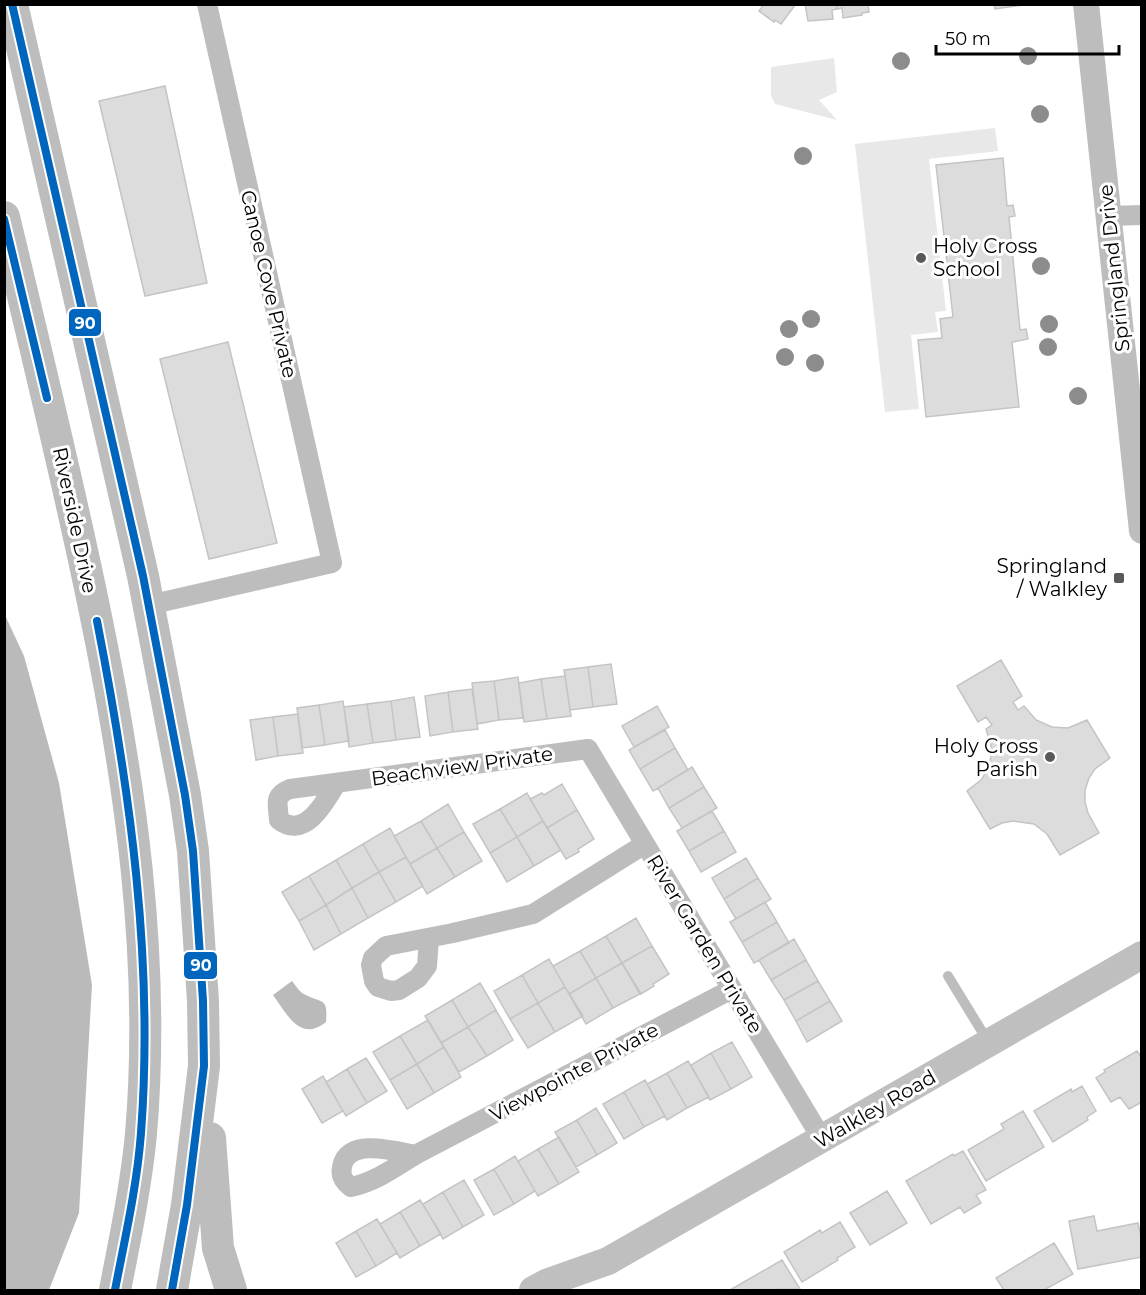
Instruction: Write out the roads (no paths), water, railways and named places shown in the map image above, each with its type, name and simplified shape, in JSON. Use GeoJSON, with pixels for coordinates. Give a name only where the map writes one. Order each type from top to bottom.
{"type":"FeatureCollection","features":[{"type":"Feature","properties":{"kind":"main road"},"geometry":{"type":"LineString","coordinates":[[12,4],[148,605],[185,795],[193,851],[203,1001],[204,1066],[218,1248],[231,1290]]}},
{"type":"Feature","properties":{"kind":"main road","name":"Riverside Drive"},"geometry":{"type":"LineString","coordinates":[[4,217],[83,553],[113,701],[135,850],[142,921],[143,1093],[138,1160],[115,1290]]}},
{"type":"Feature","properties":{"kind":"main road","name":"Walkley Road"},"geometry":{"type":"LineString","coordinates":[[572,1290],[608,1261],[1142,955]]}},
{"type":"Feature","properties":{"kind":"main road"},"geometry":{"type":"LineString","coordinates":[[172,1290],[187,1205],[204,1066]]}},
{"type":"Feature","properties":{"kind":"main road","name":"Walkley Road"},"geometry":{"type":"LineString","coordinates":[[533,1290],[546,1283],[608,1261]]}},
{"type":"Feature","properties":{"kind":"street","name":"Canoe Cove Private"},"geometry":{"type":"LineString","coordinates":[[148,605],[332,563],[207,4]]}},
{"type":"Feature","properties":{"kind":"street","name":"Springland Drive"},"geometry":{"type":"LineString","coordinates":[[1086,4],[1142,531]]}},
{"type":"Feature","properties":{"kind":"street"},"geometry":{"type":"LineString","coordinates":[[1109,216],[1142,216]]}},
{"type":"Feature","properties":{"kind":"street","name":"Beachview Private"},"geometry":{"type":"LineString","coordinates":[[336,784],[588,749]]}},
{"type":"Feature","properties":{"kind":"street","name":"River Garden Private"},"geometry":{"type":"LineString","coordinates":[[588,749],[822,1139]]}},
{"type":"Feature","properties":{"kind":"street"},"geometry":{"type":"LineString","coordinates":[[429,938],[533,914],[645,844]]}},
{"type":"Feature","properties":{"kind":"street","name":"Viewpointe Private"},"geometry":{"type":"LineString","coordinates":[[415,1155],[732,989]]}},
{"type":"Feature","properties":{"kind":"lane"},"geometry":{"type":"LineString","coordinates":[[948,976],[989,1043]]}},
{"type":"Feature","properties":{"kind":"place","name":"Holy Cross School"},"geometry":{"type":"Point","coordinates":[921,258]}},
{"type":"Feature","properties":{"kind":"place","name":"Springland / Walkley"},"geometry":{"type":"Point","coordinates":[1119,578]}},
{"type":"Feature","properties":{"kind":"place","name":"Holy Cross Parish"},"geometry":{"type":"Point","coordinates":[1050,757]}}]}
